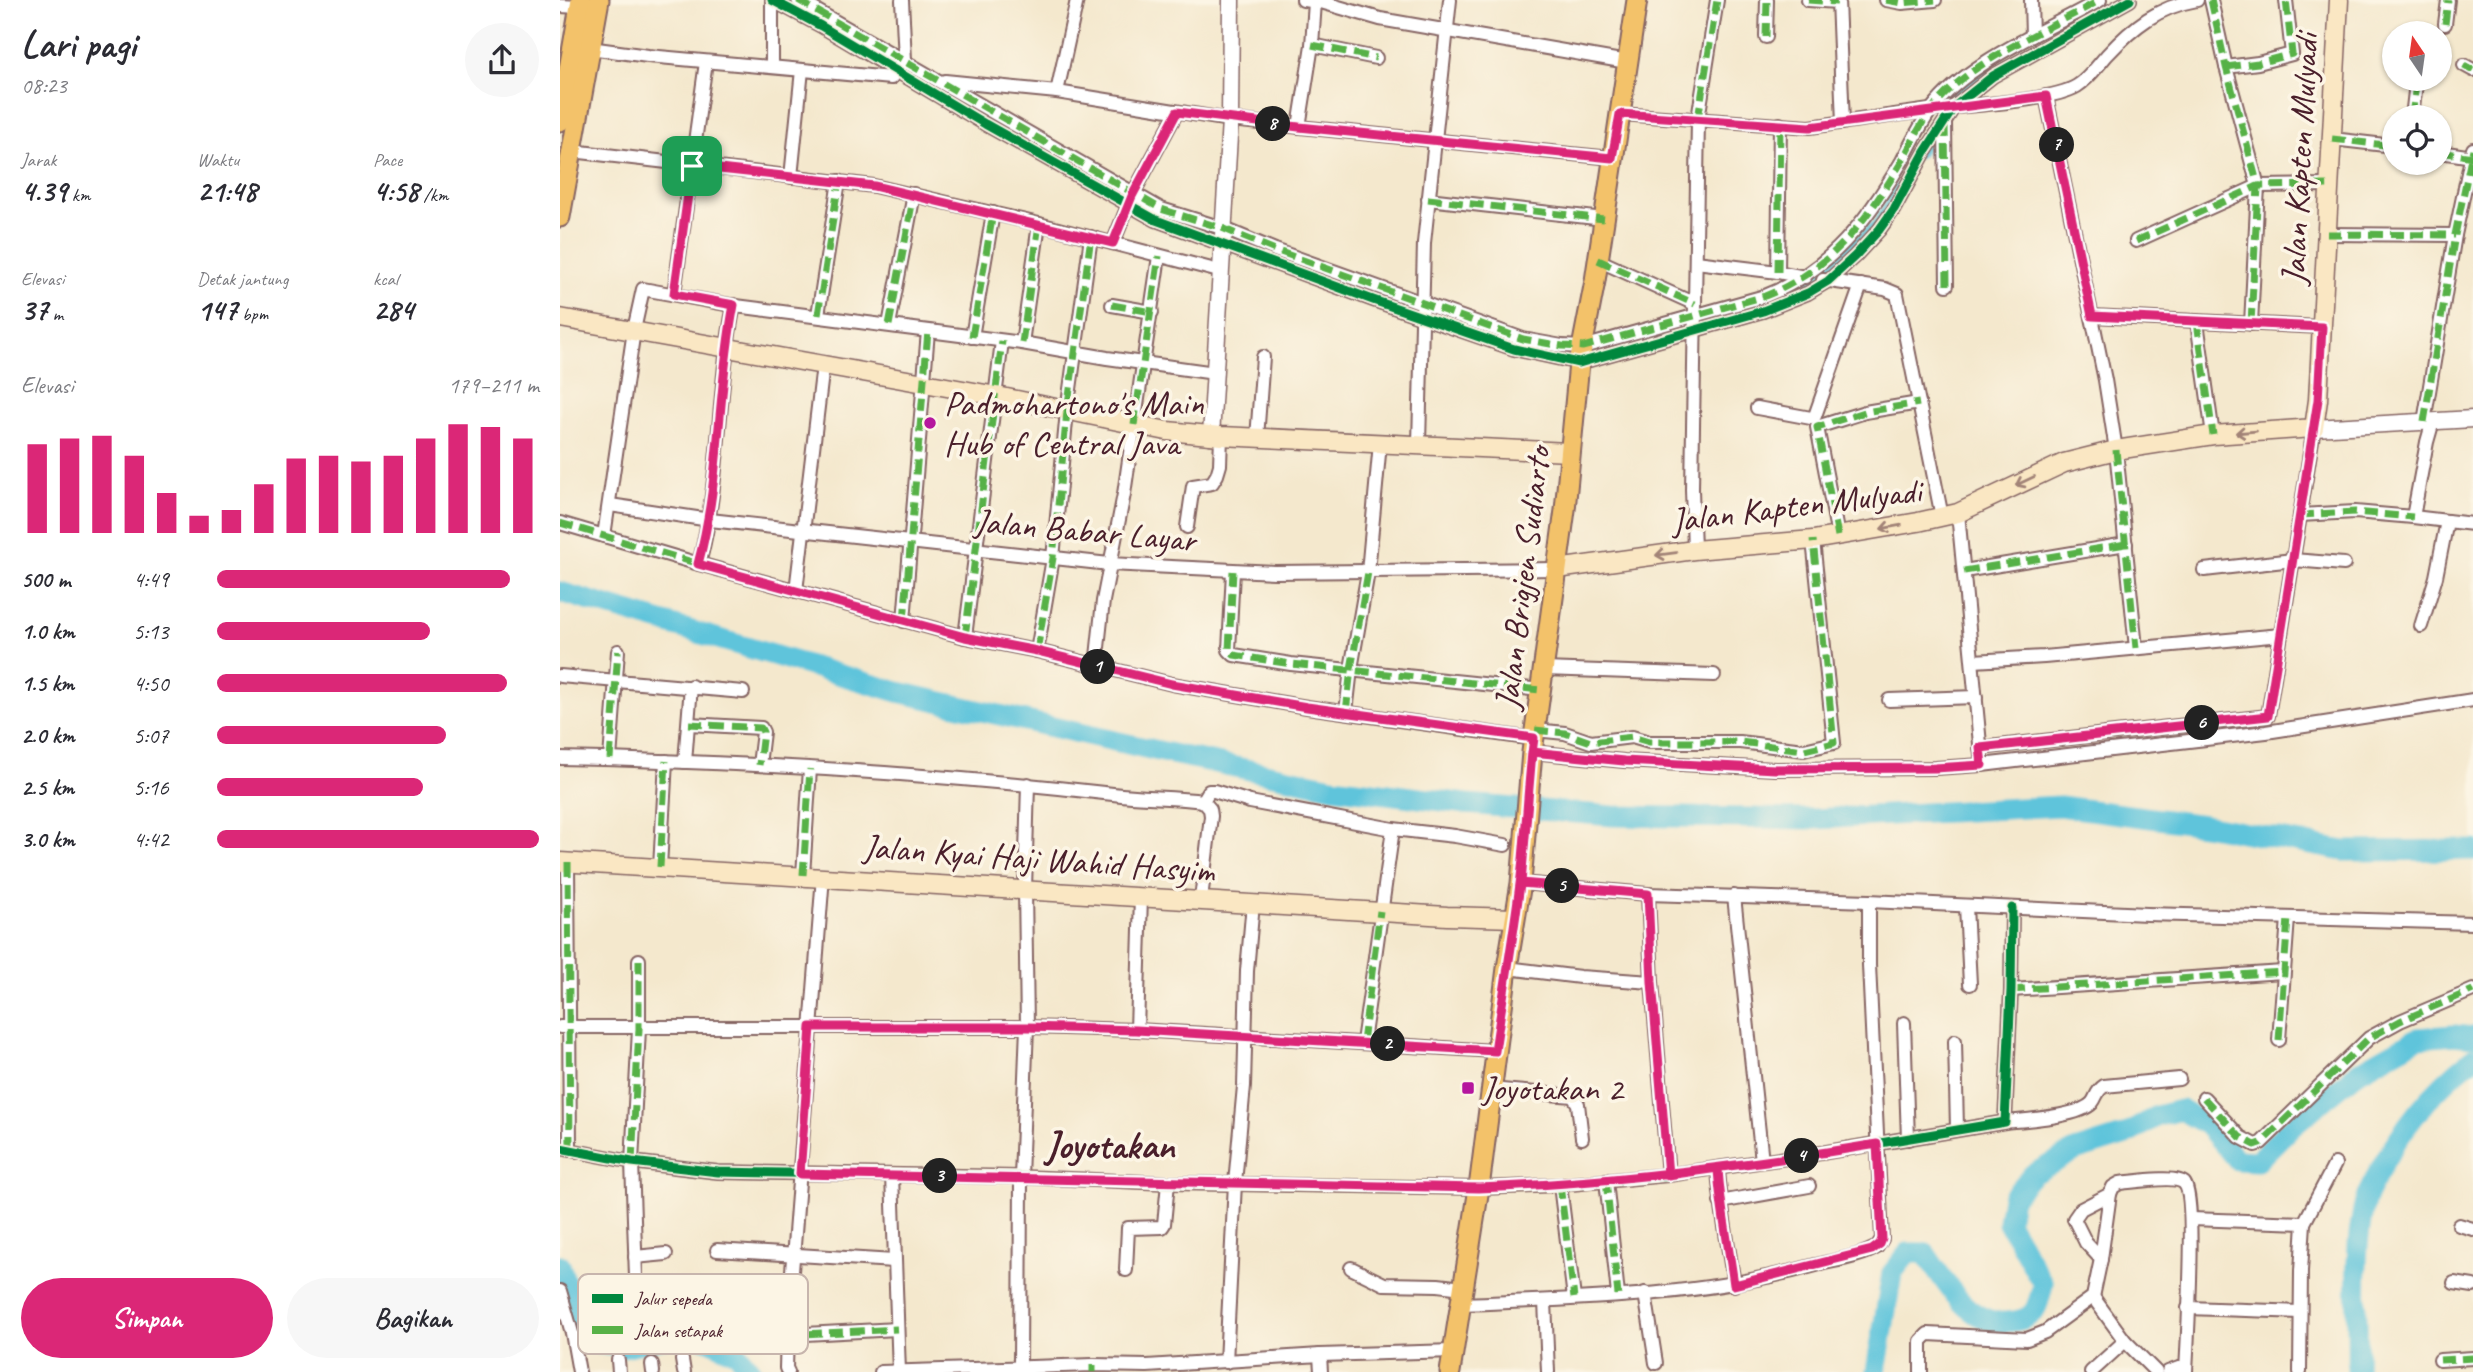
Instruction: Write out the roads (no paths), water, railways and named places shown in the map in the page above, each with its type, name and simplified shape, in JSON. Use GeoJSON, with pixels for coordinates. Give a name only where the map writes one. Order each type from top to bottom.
{"type":"FeatureCollection","features":[{"type":"Feature","properties":{"kind":"main road"},"geometry":{"type":"LineString","coordinates":[[560,217],[599,0]]}},
{"type":"Feature","properties":{"kind":"main road","name":"Jalan Brigjen Sudiarto"},"geometry":{"type":"LineString","coordinates":[[1450,1372],[1479,1188],[1495,1051],[1521,883],[1534,740],[1557,569],[1581,355],[1637,0]]}},
{"type":"Feature","properties":{"kind":"main road","name":"Jalan Kapten Mulyadi"},"geometry":{"type":"LineString","coordinates":[[1557,569],[1693,550],[1838,536],[1950,515],[2064,463],[2116,450],[2213,435],[2314,428],[2318,400],[2339,0]]}},
{"type":"Feature","properties":{"kind":"main road"},"geometry":{"type":"LineString","coordinates":[[560,118],[581,3]]}},
{"type":"Feature","properties":{"kind":"main road"},"geometry":{"type":"LineString","coordinates":[[560,318],[997,396],[1134,425],[1216,436],[1569,452]]}},
{"type":"Feature","properties":{"kind":"main road","name":"Jalan Kyai Haji Wahid Hasyim"},"geometry":{"type":"LineString","coordinates":[[564,862],[1515,918]]}},
{"type":"Feature","properties":{"kind":"street"},"geometry":{"type":"LineString","coordinates":[[772,66],[772,0],[901,66],[940,80],[1057,92],[1230,120],[1612,158]]}},
{"type":"Feature","properties":{"kind":"street"},"geometry":{"type":"LineString","coordinates":[[798,0],[901,66],[1131,200],[1161,209],[1222,237],[1275,250],[1423,309],[1523,339],[1562,346],[1581,355],[1765,296],[1804,277],[1826,261],[1864,221],[1934,110],[1973,72],[2032,36],[2100,0]]}},
{"type":"Feature","properties":{"kind":"street"},"geometry":{"type":"LineString","coordinates":[[590,48],[706,62],[891,78],[901,66],[902,0]]}},
{"type":"Feature","properties":{"kind":"street"},"geometry":{"type":"LineString","coordinates":[[1057,92],[1077,0]]}},
{"type":"Feature","properties":{"kind":"street"},"geometry":{"type":"LineString","coordinates":[[1187,527],[1192,486],[1212,483],[1217,475],[1219,271],[1230,120],[1231,0]]}},
{"type":"Feature","properties":{"kind":"street"},"geometry":{"type":"LineString","coordinates":[[1419,444],[1424,243],[1450,0]]}},
{"type":"Feature","properties":{"kind":"street"},"geometry":{"type":"LineString","coordinates":[[1693,550],[1699,119],[1717,0]]}},
{"type":"Feature","properties":{"kind":"street"},"geometry":{"type":"LineString","coordinates":[[1766,37],[1767,0]]}},
{"type":"Feature","properties":{"kind":"street"},"geometry":{"type":"LineString","coordinates":[[1808,0],[1837,1],[1843,123]]}},
{"type":"Feature","properties":{"kind":"street"},"geometry":{"type":"LineString","coordinates":[[1886,0],[1902,3],[1935,0]]}},
{"type":"Feature","properties":{"kind":"street"},"geometry":{"type":"LineString","coordinates":[[2031,0],[2032,36]]}},
{"type":"Feature","properties":{"kind":"street"},"geometry":{"type":"LineString","coordinates":[[1598,260],[1695,319],[1786,302],[1824,280],[1855,256],[1879,230],[1953,108],[1993,76],[2130,0]]}},
{"type":"Feature","properties":{"kind":"street"},"geometry":{"type":"LineString","coordinates":[[1620,114],[1810,127],[2046,96],[2077,86],[2129,33],[2173,2],[2197,0]]}},
{"type":"Feature","properties":{"kind":"street"},"geometry":{"type":"LineString","coordinates":[[2211,0],[2258,187],[2251,324]]}},
{"type":"Feature","properties":{"kind":"street"},"geometry":{"type":"LineString","coordinates":[[2226,67],[2258,63],[2292,54],[2286,0]]}},
{"type":"Feature","properties":{"kind":"street"},"geometry":{"type":"LineString","coordinates":[[2445,21],[2448,0]]}},
{"type":"Feature","properties":{"kind":"street"},"geometry":{"type":"LineString","coordinates":[[1299,127],[1312,45],[1315,1],[1380,19],[1627,62]]}},
{"type":"Feature","properties":{"kind":"street"},"geometry":{"type":"LineString","coordinates":[[560,6],[581,3]]}},
{"type":"Feature","properties":{"kind":"street"},"geometry":{"type":"LineString","coordinates":[[1312,45],[1376,58]]}},
{"type":"Feature","properties":{"kind":"street"},"geometry":{"type":"LineString","coordinates":[[674,294],[706,62]]}},
{"type":"Feature","properties":{"kind":"street"},"geometry":{"type":"LineString","coordinates":[[791,177],[802,70]]}},
{"type":"Feature","properties":{"kind":"street"},"geometry":{"type":"LineString","coordinates":[[940,80],[1131,200]]}},
{"type":"Feature","properties":{"kind":"street"},"geometry":{"type":"LineString","coordinates":[[2046,96],[2092,316],[2116,450],[2136,648]]}},
{"type":"Feature","properties":{"kind":"street"},"geometry":{"type":"LineString","coordinates":[[1113,243],[1131,200],[1177,112]]}},
{"type":"Feature","properties":{"kind":"street"},"geometry":{"type":"LineString","coordinates":[[1945,122],[1947,285]]}},
{"type":"Feature","properties":{"kind":"street"},"geometry":{"type":"LineString","coordinates":[[1778,272],[1780,124]]}},
{"type":"Feature","properties":{"kind":"street"},"geometry":{"type":"LineString","coordinates":[[2332,138],[2382,144]]}},
{"type":"Feature","properties":{"kind":"street"},"geometry":{"type":"LineString","coordinates":[[572,151],[839,181],[914,194],[1219,271]]}},
{"type":"Feature","properties":{"kind":"street"},"geometry":{"type":"LineString","coordinates":[[2413,517],[2455,235],[2472,155],[2452,153]]}},
{"type":"Feature","properties":{"kind":"street"},"geometry":{"type":"LineString","coordinates":[[818,315],[839,181]]}},
{"type":"Feature","properties":{"kind":"street"},"geometry":{"type":"LineString","coordinates":[[2136,241],[2258,187],[2329,185]]}},
{"type":"Feature","properties":{"kind":"street"},"geometry":{"type":"LineString","coordinates":[[889,325],[914,194]]}},
{"type":"Feature","properties":{"kind":"street"},"geometry":{"type":"LineString","coordinates":[[1428,199],[1604,219]]}},
{"type":"Feature","properties":{"kind":"street"},"geometry":{"type":"LineString","coordinates":[[972,337],[993,213]]}},
{"type":"Feature","properties":{"kind":"street"},"geometry":{"type":"LineString","coordinates":[[1022,343],[1039,224]]}},
{"type":"Feature","properties":{"kind":"street"},"geometry":{"type":"LineString","coordinates":[[2327,234],[2455,235]]}},
{"type":"Feature","properties":{"kind":"street"},"geometry":{"type":"LineString","coordinates":[[1037,651],[1053,558],[1067,411],[1091,237]]}},
{"type":"Feature","properties":{"kind":"street"},"geometry":{"type":"LineString","coordinates":[[1096,666],[1097,641],[1134,425],[1159,256]]}},
{"type":"Feature","properties":{"kind":"street"},"geometry":{"type":"LineString","coordinates":[[1696,262],[1778,272],[1896,292],[1919,403],[1964,571],[1982,765]]}},
{"type":"Feature","properties":{"kind":"street"},"geometry":{"type":"LineString","coordinates":[[1757,408],[1811,418],[1815,416],[1861,285]]}},
{"type":"Feature","properties":{"kind":"street"},"geometry":{"type":"LineString","coordinates":[[604,536],[634,330],[643,289],[734,305],[1022,343],[1216,373]]}},
{"type":"Feature","properties":{"kind":"street"},"geometry":{"type":"LineString","coordinates":[[1112,304],[1152,312]]}},
{"type":"Feature","properties":{"kind":"street"},"geometry":{"type":"LineString","coordinates":[[698,564],[709,520],[726,347],[734,305]]}},
{"type":"Feature","properties":{"kind":"street"},"geometry":{"type":"LineString","coordinates":[[2092,316],[2322,327]]}},
{"type":"Feature","properties":{"kind":"street"},"geometry":{"type":"LineString","coordinates":[[2197,322],[2213,435]]}},
{"type":"Feature","properties":{"kind":"street"},"geometry":{"type":"LineString","coordinates":[[904,621],[928,331]]}},
{"type":"Feature","properties":{"kind":"street"},"geometry":{"type":"LineString","coordinates":[[965,637],[1002,341]]}},
{"type":"Feature","properties":{"kind":"street"},"geometry":{"type":"LineString","coordinates":[[1257,438],[1264,357]]}},
{"type":"Feature","properties":{"kind":"street"},"geometry":{"type":"LineString","coordinates":[[796,591],[822,365]]}},
{"type":"Feature","properties":{"kind":"street"},"geometry":{"type":"LineString","coordinates":[[1838,536],[1817,427],[1865,412],[1919,403]]}},
{"type":"Feature","properties":{"kind":"street"},"geometry":{"type":"LineString","coordinates":[[1980,748],[2268,716],[2314,428],[2473,419]]}},
{"type":"Feature","properties":{"kind":"street"},"geometry":{"type":"LineString","coordinates":[[1346,712],[1368,572],[1380,443]]}},
{"type":"Feature","properties":{"kind":"street","name":"Jalan Babar Layar"},"geometry":{"type":"LineString","coordinates":[[610,505],[709,520],[1110,564],[1233,571],[1557,569]]}},
{"type":"Feature","properties":{"kind":"street"},"geometry":{"type":"LineString","coordinates":[[2300,515],[2355,512],[2473,524]]}},
{"type":"Feature","properties":{"kind":"street"},"geometry":{"type":"LineString","coordinates":[[2421,626],[2436,577],[2447,521]]}},
{"type":"Feature","properties":{"kind":"street"},"geometry":{"type":"LineString","coordinates":[[560,523],[904,621],[1172,684],[1534,740],[1624,761],[1775,769],[1982,765],[2266,732],[2473,700]]}},
{"type":"Feature","properties":{"kind":"street"},"geometry":{"type":"LineString","coordinates":[[1534,740],[1565,733],[1591,742],[1632,737],[1648,742],[1740,742],[1804,750],[1835,743],[1813,540]]}},
{"type":"Feature","properties":{"kind":"street"},"geometry":{"type":"LineString","coordinates":[[1964,571],[2126,544]]}},
{"type":"Feature","properties":{"kind":"street"},"geometry":{"type":"LineString","coordinates":[[2204,570],[2293,560],[2344,564]]}},
{"type":"Feature","properties":{"kind":"street"},"geometry":{"type":"LineString","coordinates":[[1233,571],[1231,653],[1292,664],[1541,690]]}},
{"type":"Feature","properties":{"kind":"street"},"geometry":{"type":"LineString","coordinates":[[1973,661],[2281,635]]}},
{"type":"Feature","properties":{"kind":"street"},"geometry":{"type":"LineString","coordinates":[[610,760],[618,651]]}},
{"type":"Feature","properties":{"kind":"street"},"geometry":{"type":"LineString","coordinates":[[1544,669],[1714,674]]}},
{"type":"Feature","properties":{"kind":"street"},"geometry":{"type":"LineString","coordinates":[[560,676],[743,692]]}},
{"type":"Feature","properties":{"kind":"street"},"geometry":{"type":"LineString","coordinates":[[685,762],[691,686]]}},
{"type":"Feature","properties":{"kind":"street"},"geometry":{"type":"LineString","coordinates":[[1889,700],[1976,697]]}},
{"type":"Feature","properties":{"kind":"street"},"geometry":{"type":"LineString","coordinates":[[689,724],[761,728],[760,765]]}},
{"type":"Feature","properties":{"kind":"street"},"geometry":{"type":"LineString","coordinates":[[560,758],[760,765],[1028,784],[1118,795],[1203,801],[1210,809],[1210,816],[1201,899]]}},
{"type":"Feature","properties":{"kind":"street"},"geometry":{"type":"LineString","coordinates":[[660,867],[666,761]]}},
{"type":"Feature","properties":{"kind":"street"},"geometry":{"type":"LineString","coordinates":[[803,875],[810,769]]}},
{"type":"Feature","properties":{"kind":"street"},"geometry":{"type":"LineString","coordinates":[[1020,1368],[1021,1177],[1027,1027],[1025,889],[1028,784]]}},
{"type":"Feature","properties":{"kind":"street"},"geometry":{"type":"LineString","coordinates":[[1203,801],[1209,791],[1214,791],[1251,802],[1393,830],[1455,836],[1504,845]]}},
{"type":"Feature","properties":{"kind":"street"},"geometry":{"type":"LineString","coordinates":[[1363,1042],[1393,830]]}},
{"type":"Feature","properties":{"kind":"street"},"geometry":{"type":"LineString","coordinates":[[564,862],[565,1149],[632,1162],[718,1171],[800,1174],[1479,1188],[1560,1185],[1668,1175],[1877,1144],[1957,1129],[2045,1118],[2086,1107],[2104,1086],[2179,1079]]}},
{"type":"Feature","properties":{"kind":"street"},"geometry":{"type":"LineString","coordinates":[[793,1274],[823,876]]}},
{"type":"Feature","properties":{"kind":"street"},"geometry":{"type":"LineString","coordinates":[[1521,883],[1648,894],[2473,923]]}},
{"type":"Feature","properties":{"kind":"street"},"geometry":{"type":"LineString","coordinates":[[1648,894],[1652,982],[1668,1175]]}},
{"type":"Feature","properties":{"kind":"street"},"geometry":{"type":"LineString","coordinates":[[1136,1030],[1141,896]]}},
{"type":"Feature","properties":{"kind":"street"},"geometry":{"type":"LineString","coordinates":[[1734,896],[1762,1161]]}},
{"type":"Feature","properties":{"kind":"street"},"geometry":{"type":"LineString","coordinates":[[1350,1268],[1384,1284],[1438,1285],[1462,1296],[1545,1301],[1734,1285],[1808,1268],[1877,1247],[1882,1239],[1869,965],[1869,901]]}},
{"type":"Feature","properties":{"kind":"street"},"geometry":{"type":"LineString","coordinates":[[1226,1362],[1253,903]]}},
{"type":"Feature","properties":{"kind":"street"},"geometry":{"type":"LineString","coordinates":[[1966,906],[1970,984]]}},
{"type":"Feature","properties":{"kind":"street"},"geometry":{"type":"LineString","coordinates":[[2005,1122],[2012,908]]}},
{"type":"Feature","properties":{"kind":"street"},"geometry":{"type":"LineString","coordinates":[[2279,1040],[2288,918]]}},
{"type":"Feature","properties":{"kind":"street"},"geometry":{"type":"LineString","coordinates":[[637,1274],[632,1162],[639,1028],[639,960]]}},
{"type":"Feature","properties":{"kind":"street"},"geometry":{"type":"LineString","coordinates":[[1507,968],[1652,982]]}},
{"type":"Feature","properties":{"kind":"street"},"geometry":{"type":"LineString","coordinates":[[2011,990],[2283,972]]}},
{"type":"Feature","properties":{"kind":"street"},"geometry":{"type":"LineString","coordinates":[[2204,1098],[2240,1137],[2255,1145],[2261,1143],[2369,1038],[2400,1021],[2473,990]]}},
{"type":"Feature","properties":{"kind":"street"},"geometry":{"type":"LineString","coordinates":[[1904,1023],[1908,1139]]}},
{"type":"Feature","properties":{"kind":"street"},"geometry":{"type":"LineString","coordinates":[[565,1027],[1027,1027],[1136,1030],[1495,1051]]}},
{"type":"Feature","properties":{"kind":"street"},"geometry":{"type":"LineString","coordinates":[[1955,1041],[1957,1129]]}},
{"type":"Feature","properties":{"kind":"street"},"geometry":{"type":"LineString","coordinates":[[1490,1090],[1573,1096],[1578,1104],[1582,1138]]}},
{"type":"Feature","properties":{"kind":"street"},"geometry":{"type":"LineString","coordinates":[[2300,1372],[2304,1223],[2335,1164]]}},
{"type":"Feature","properties":{"kind":"street"},"geometry":{"type":"LineString","coordinates":[[1718,1168],[1720,1202],[1727,1229],[1734,1285]]}},
{"type":"Feature","properties":{"kind":"street"},"geometry":{"type":"LineString","coordinates":[[892,1175],[899,1372]]}},
{"type":"Feature","properties":{"kind":"street"},"geometry":{"type":"LineString","coordinates":[[1921,1372],[1921,1341],[1928,1334],[2027,1339],[2045,1332],[2094,1297],[2113,1187],[2120,1183],[2173,1179],[2183,1181],[2186,1186],[2191,1219],[2186,1371],[2179,1368],[2168,1372]]}},
{"type":"Feature","properties":{"kind":"street"},"geometry":{"type":"LineString","coordinates":[[1606,1180],[1618,1295]]}},
{"type":"Feature","properties":{"kind":"street"},"geometry":{"type":"LineString","coordinates":[[1126,1270],[1128,1228],[1162,1227],[1168,1183]]}},
{"type":"Feature","properties":{"kind":"street"},"geometry":{"type":"LineString","coordinates":[[1560,1185],[1574,1298]]}},
{"type":"Feature","properties":{"kind":"street"},"geometry":{"type":"LineString","coordinates":[[1720,1202],[1809,1186]]}},
{"type":"Feature","properties":{"kind":"street"},"geometry":{"type":"LineString","coordinates":[[2101,1259],[2086,1243],[2074,1219],[2081,1209],[2110,1194]]}},
{"type":"Feature","properties":{"kind":"street"},"geometry":{"type":"LineString","coordinates":[[2191,1219],[2304,1223]]}},
{"type":"Feature","properties":{"kind":"street"},"geometry":{"type":"LineString","coordinates":[[2459,1225],[2473,1229]]}},
{"type":"Feature","properties":{"kind":"street"},"geometry":{"type":"LineString","coordinates":[[717,1250],[894,1261]]}},
{"type":"Feature","properties":{"kind":"street"},"geometry":{"type":"LineString","coordinates":[[635,1257],[666,1254]]}},
{"type":"Feature","properties":{"kind":"street"},"geometry":{"type":"LineString","coordinates":[[2454,1283],[2473,1286]]}},
{"type":"Feature","properties":{"kind":"street"},"geometry":{"type":"LineString","coordinates":[[560,1291],[579,1372]]}},
{"type":"Feature","properties":{"kind":"street"},"geometry":{"type":"LineString","coordinates":[[1644,1293],[1656,1363]]}},
{"type":"Feature","properties":{"kind":"street"},"geometry":{"type":"LineString","coordinates":[[2094,1297],[2125,1341],[2156,1372]]}},
{"type":"Feature","properties":{"kind":"street"},"geometry":{"type":"LineString","coordinates":[[1545,1301],[1548,1372]]}},
{"type":"Feature","properties":{"kind":"street"},"geometry":{"type":"LineString","coordinates":[[2188,1308],[2300,1312]]}},
{"type":"Feature","properties":{"kind":"street"},"geometry":{"type":"LineString","coordinates":[[808,1334],[897,1329]]}},
{"type":"Feature","properties":{"kind":"street"},"geometry":{"type":"LineString","coordinates":[[2091,1372],[2125,1341]]}},
{"type":"Feature","properties":{"kind":"street"},"geometry":{"type":"LineString","coordinates":[[881,1372],[1093,1368],[1320,1355],[1454,1351]]}},
{"type":"Feature","properties":{"kind":"street"},"geometry":{"type":"LineString","coordinates":[[786,1354],[788,1372]]}},
{"type":"Feature","properties":{"kind":"street"},"geometry":{"type":"LineString","coordinates":[[1320,1355],[1321,1372]]}},
{"type":"Feature","properties":{"kind":"street"},"geometry":{"type":"LineString","coordinates":[[2440,1360],[2473,1358]]}},
{"type":"Feature","properties":{"kind":"waterway"},"geometry":{"type":"LineString","coordinates":[[879,54],[1045,151]]}},
{"type":"Feature","properties":{"kind":"waterway"},"geometry":{"type":"LineString","coordinates":[[1919,152],[1944,107],[1987,66]]}},
{"type":"Feature","properties":{"kind":"waterway"},"geometry":{"type":"LineString","coordinates":[[1797,286],[1818,275],[1879,223],[1898,189]]}},
{"type":"Feature","properties":{"kind":"waterway"},"geometry":{"type":"LineString","coordinates":[[1171,220],[1231,238]]}},
{"type":"Feature","properties":{"kind":"waterway"},"geometry":{"type":"LineString","coordinates":[[1339,279],[1482,334]]}},
{"type":"Feature","properties":{"kind":"waterway"},"geometry":{"type":"LineString","coordinates":[[1702,323],[1758,303]]}},
{"type":"Feature","properties":{"kind":"waterway"},"geometry":{"type":"LineString","coordinates":[[560,592],[898,692],[1332,787],[1467,804],[1613,816],[1813,819],[2060,806],[2204,825],[2344,851],[2473,850]]}},
{"type":"Feature","properties":{"kind":"waterway"},"geometry":{"type":"LineString","coordinates":[[1876,1372],[1892,1273],[1908,1253],[1925,1253],[1959,1300],[1980,1317],[2007,1322],[2024,1319],[2034,1312],[2043,1284],[2008,1222],[2012,1198],[2033,1174],[2075,1151],[2126,1135],[2157,1116],[2181,1110],[2207,1125],[2237,1160],[2257,1161],[2291,1127],[2358,1072],[2418,1038],[2454,1035],[2473,1037]]}},
{"type":"Feature","properties":{"kind":"waterway"},"geometry":{"type":"LineString","coordinates":[[2357,1372],[2358,1244],[2366,1199],[2385,1160],[2418,1112],[2473,1058]]}},
{"type":"Feature","properties":{"kind":"waterway"},"geometry":{"type":"LineString","coordinates":[[560,1265],[578,1323]]}},
{"type":"Feature","properties":{"kind":"waterway"},"geometry":{"type":"LineString","coordinates":[[738,1354],[752,1372]]}},
{"type":"Feature","properties":{"kind":"place","name":"Padmohartono's Main Hub of Central Java"},"geometry":{"type":"Point","coordinates":[930,423]}},
{"type":"Feature","properties":{"kind":"place","name":"Joyotakan 2"},"geometry":{"type":"Point","coordinates":[1468,1088]}},
{"type":"Feature","properties":{"kind":"district","name":"Joyotakan"},"geometry":{"type":"Point","coordinates":[1110,1145]}}]}
